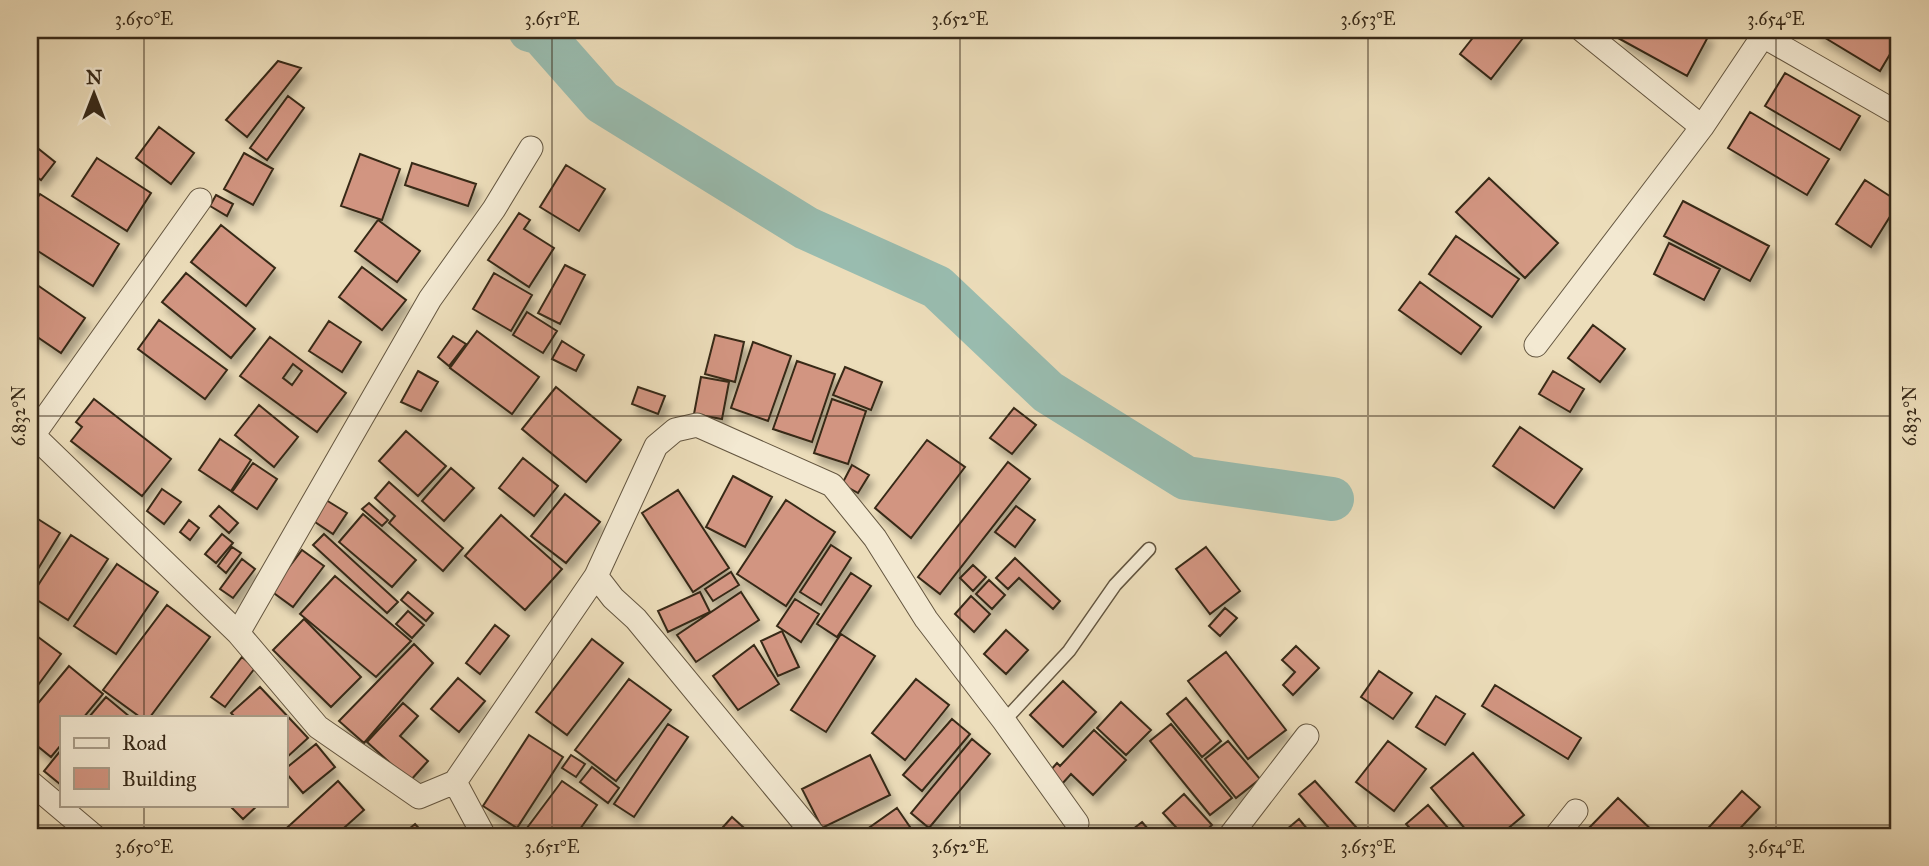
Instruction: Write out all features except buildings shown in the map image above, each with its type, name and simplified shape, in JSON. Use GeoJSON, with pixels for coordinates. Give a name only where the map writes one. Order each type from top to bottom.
{"type":"FeatureCollection","features":[{"type":"Feature","properties":{"kind":"street"},"geometry":{"type":"LineString","coordinates":[[1582,30],[1702,127]]}},
{"type":"Feature","properties":{"kind":"street"},"geometry":{"type":"LineString","coordinates":[[1536,345],[1702,127],[1765,33],[1899,114]]}},
{"type":"Feature","properties":{"kind":"street"},"geometry":{"type":"LineString","coordinates":[[238,633],[430,299],[494,209],[531,148]]}},
{"type":"Feature","properties":{"kind":"street"},"geometry":{"type":"LineString","coordinates":[[200,200],[32,433],[238,633],[318,727],[419,797],[456,782],[596,576],[656,446],[675,430],[698,425],[832,485],[875,538],[926,619],[1004,720],[1077,823]]}},
{"type":"Feature","properties":{"kind":"street"},"geometry":{"type":"LineString","coordinates":[[596,576],[613,598],[636,619],[815,836]]}},
{"type":"Feature","properties":{"kind":"street"},"geometry":{"type":"LineString","coordinates":[[1230,836],[1307,736]]}},
{"type":"Feature","properties":{"kind":"street"},"geometry":{"type":"LineString","coordinates":[[30,782],[90,835]]}},
{"type":"Feature","properties":{"kind":"street"},"geometry":{"type":"LineString","coordinates":[[456,782],[484,836]]}},
{"type":"Feature","properties":{"kind":"street"},"geometry":{"type":"LineString","coordinates":[[1556,836],[1576,811]]}},
{"type":"Feature","properties":{"kind":"lane"},"geometry":{"type":"LineString","coordinates":[[1004,720],[1069,651],[1115,585],[1149,550]]}},
{"type":"Feature","properties":{"kind":"waterway"},"geometry":{"type":"LineString","coordinates":[[530,30],[541,33],[602,102],[806,228],[937,287],[1048,392],[1186,478],[1332,499]]}}]}
